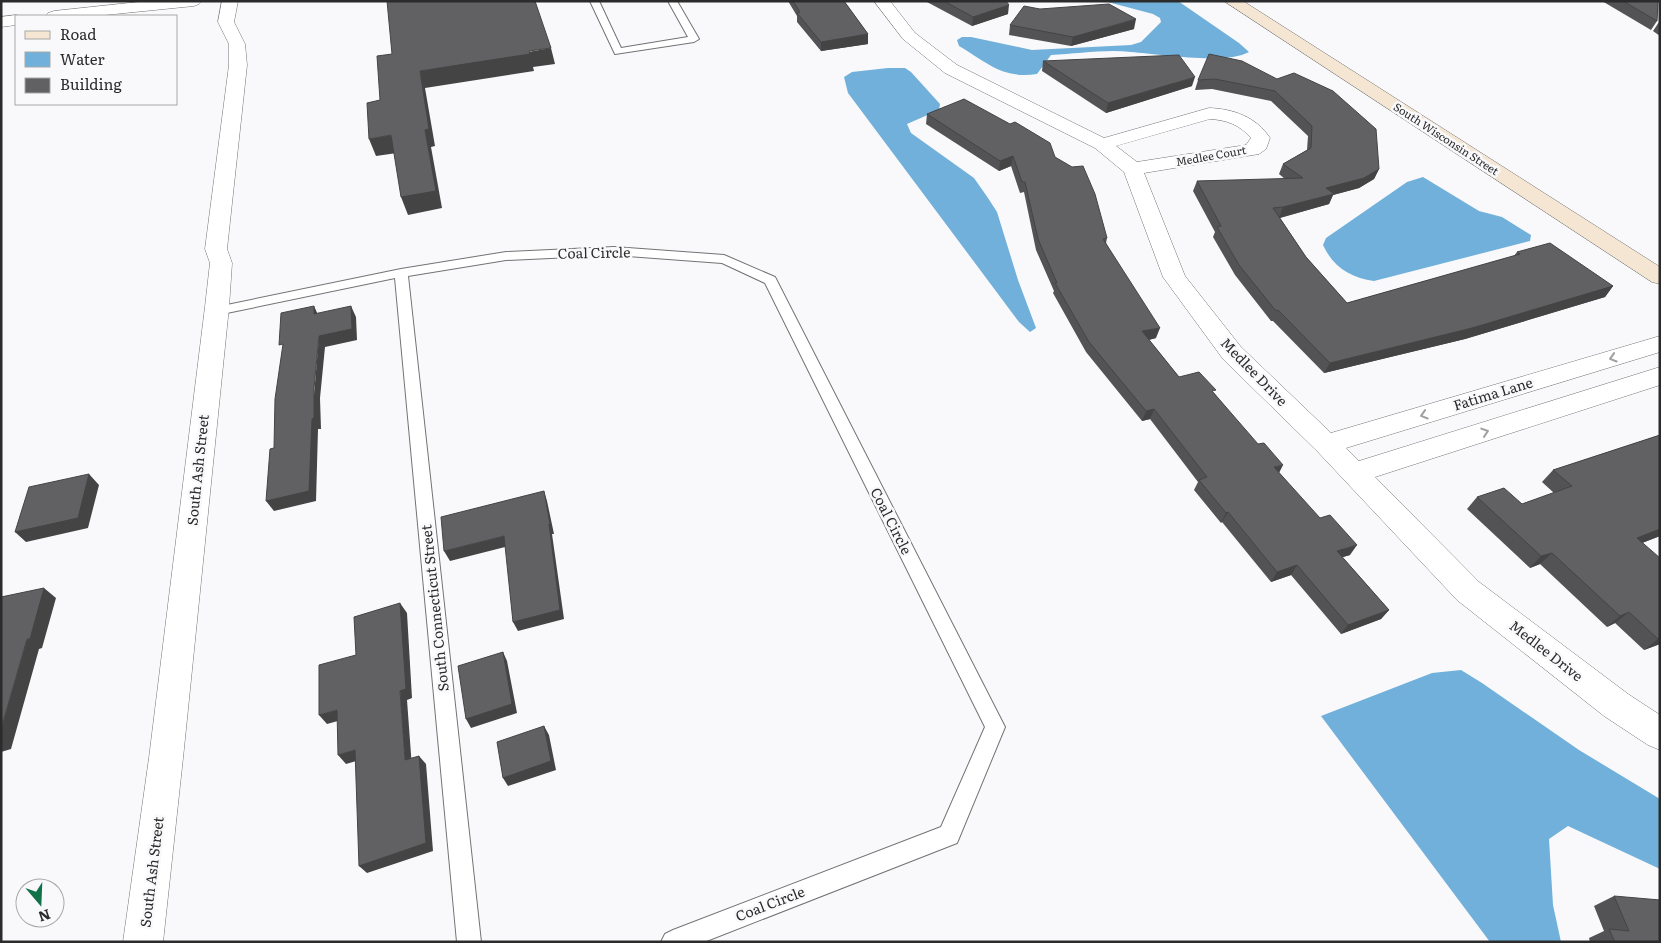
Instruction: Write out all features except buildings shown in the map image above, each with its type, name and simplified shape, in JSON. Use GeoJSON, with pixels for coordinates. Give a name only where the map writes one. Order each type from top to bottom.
{"type":"FeatureCollection","features":[{"type":"Feature","properties":{"kind":"street"},"geometry":{"type":"LineString","coordinates":[[63,15],[194,1]]}},
{"type":"Feature","properties":{"kind":"street","name":"South Ash Street"},"geometry":{"type":"LineString","coordinates":[[143,942],[217,311],[220,263],[216,249],[238,65],[237,44],[226,22],[230,1]]}},
{"type":"Feature","properties":{"kind":"street"},"geometry":{"type":"LineString","coordinates":[[882,1],[909,36],[951,69],[1102,144],[1133,169]]}},
{"type":"Feature","properties":{"kind":"street","name":"South Wisconsin Street"},"geometry":{"type":"LineString","coordinates":[[1232,1],[1660,277]]}},
{"type":"Feature","properties":{"kind":"street"},"geometry":{"type":"LineString","coordinates":[[1,22],[15,20]]}},
{"type":"Feature","properties":{"kind":"street","name":"Medlee Court"},"geometry":{"type":"LineString","coordinates":[[1102,144],[1209,113],[1226,114],[1243,120],[1254,128],[1261,138],[1259,145],[1252,150],[1133,169]]}},
{"type":"Feature","properties":{"kind":"street","name":"Medlee Drive"},"geometry":{"type":"LineString","coordinates":[[1133,169],[1174,277],[1232,353],[1355,473],[1468,591],[1616,705],[1660,734]]}},
{"type":"Feature","properties":{"kind":"street","name":"Fatima Lane"},"geometry":{"type":"LineString","coordinates":[[1326,444],[1660,344]]}},
{"type":"Feature","properties":{"kind":"street"},"geometry":{"type":"LineString","coordinates":[[1355,473],[1660,376]]}},
{"type":"Feature","properties":{"kind":"lane"},"geometry":{"type":"LineString","coordinates":[[594,1],[618,52],[694,40],[672,1]]}},
{"type":"Feature","properties":{"kind":"lane","name":"Coal Circle"},"geometry":{"type":"LineString","coordinates":[[217,311],[402,273],[506,256],[614,251],[724,259],[770,280],[995,727],[949,835],[673,942]]}},
{"type":"Feature","properties":{"kind":"lane","name":"South Connecticut Street"},"geometry":{"type":"LineString","coordinates":[[402,273],[469,942]]}},
{"type":"Feature","properties":{"kind":"water"},"geometry":{"type":"Polygon","coordinates":[[[1104,1],[1178,1],[1249,52],[1225,58],[1121,51],[1051,55],[1037,74],[1025,75],[1005,72],[987,64],[959,46],[957,40],[962,37],[971,37],[1032,50],[1131,45],[1141,42],[1161,22],[1160,18],[1153,14],[1104,1]]]}},
{"type":"Feature","properties":{"kind":"water"},"geometry":{"type":"Polygon","coordinates":[[[905,68],[911,72],[940,104],[939,110],[907,124],[911,133],[974,178],[997,212],[1018,280],[1036,328],[1030,332],[1019,322],[848,93],[844,77],[852,72],[905,68]]]}},
{"type":"Feature","properties":{"kind":"water"},"geometry":{"type":"Polygon","coordinates":[[[1423,177],[1479,211],[1502,217],[1531,235],[1530,241],[1374,281],[1350,274],[1337,265],[1323,245],[1326,238],[1407,182],[1423,177]]]}},
{"type":"Feature","properties":{"kind":"water"},"geometry":{"type":"Polygon","coordinates":[[[1461,670],[1579,750],[1660,799],[1660,869],[1568,826],[1549,839],[1553,905],[1561,942],[1490,942],[1321,716],[1432,673],[1461,670]]]}}]}
